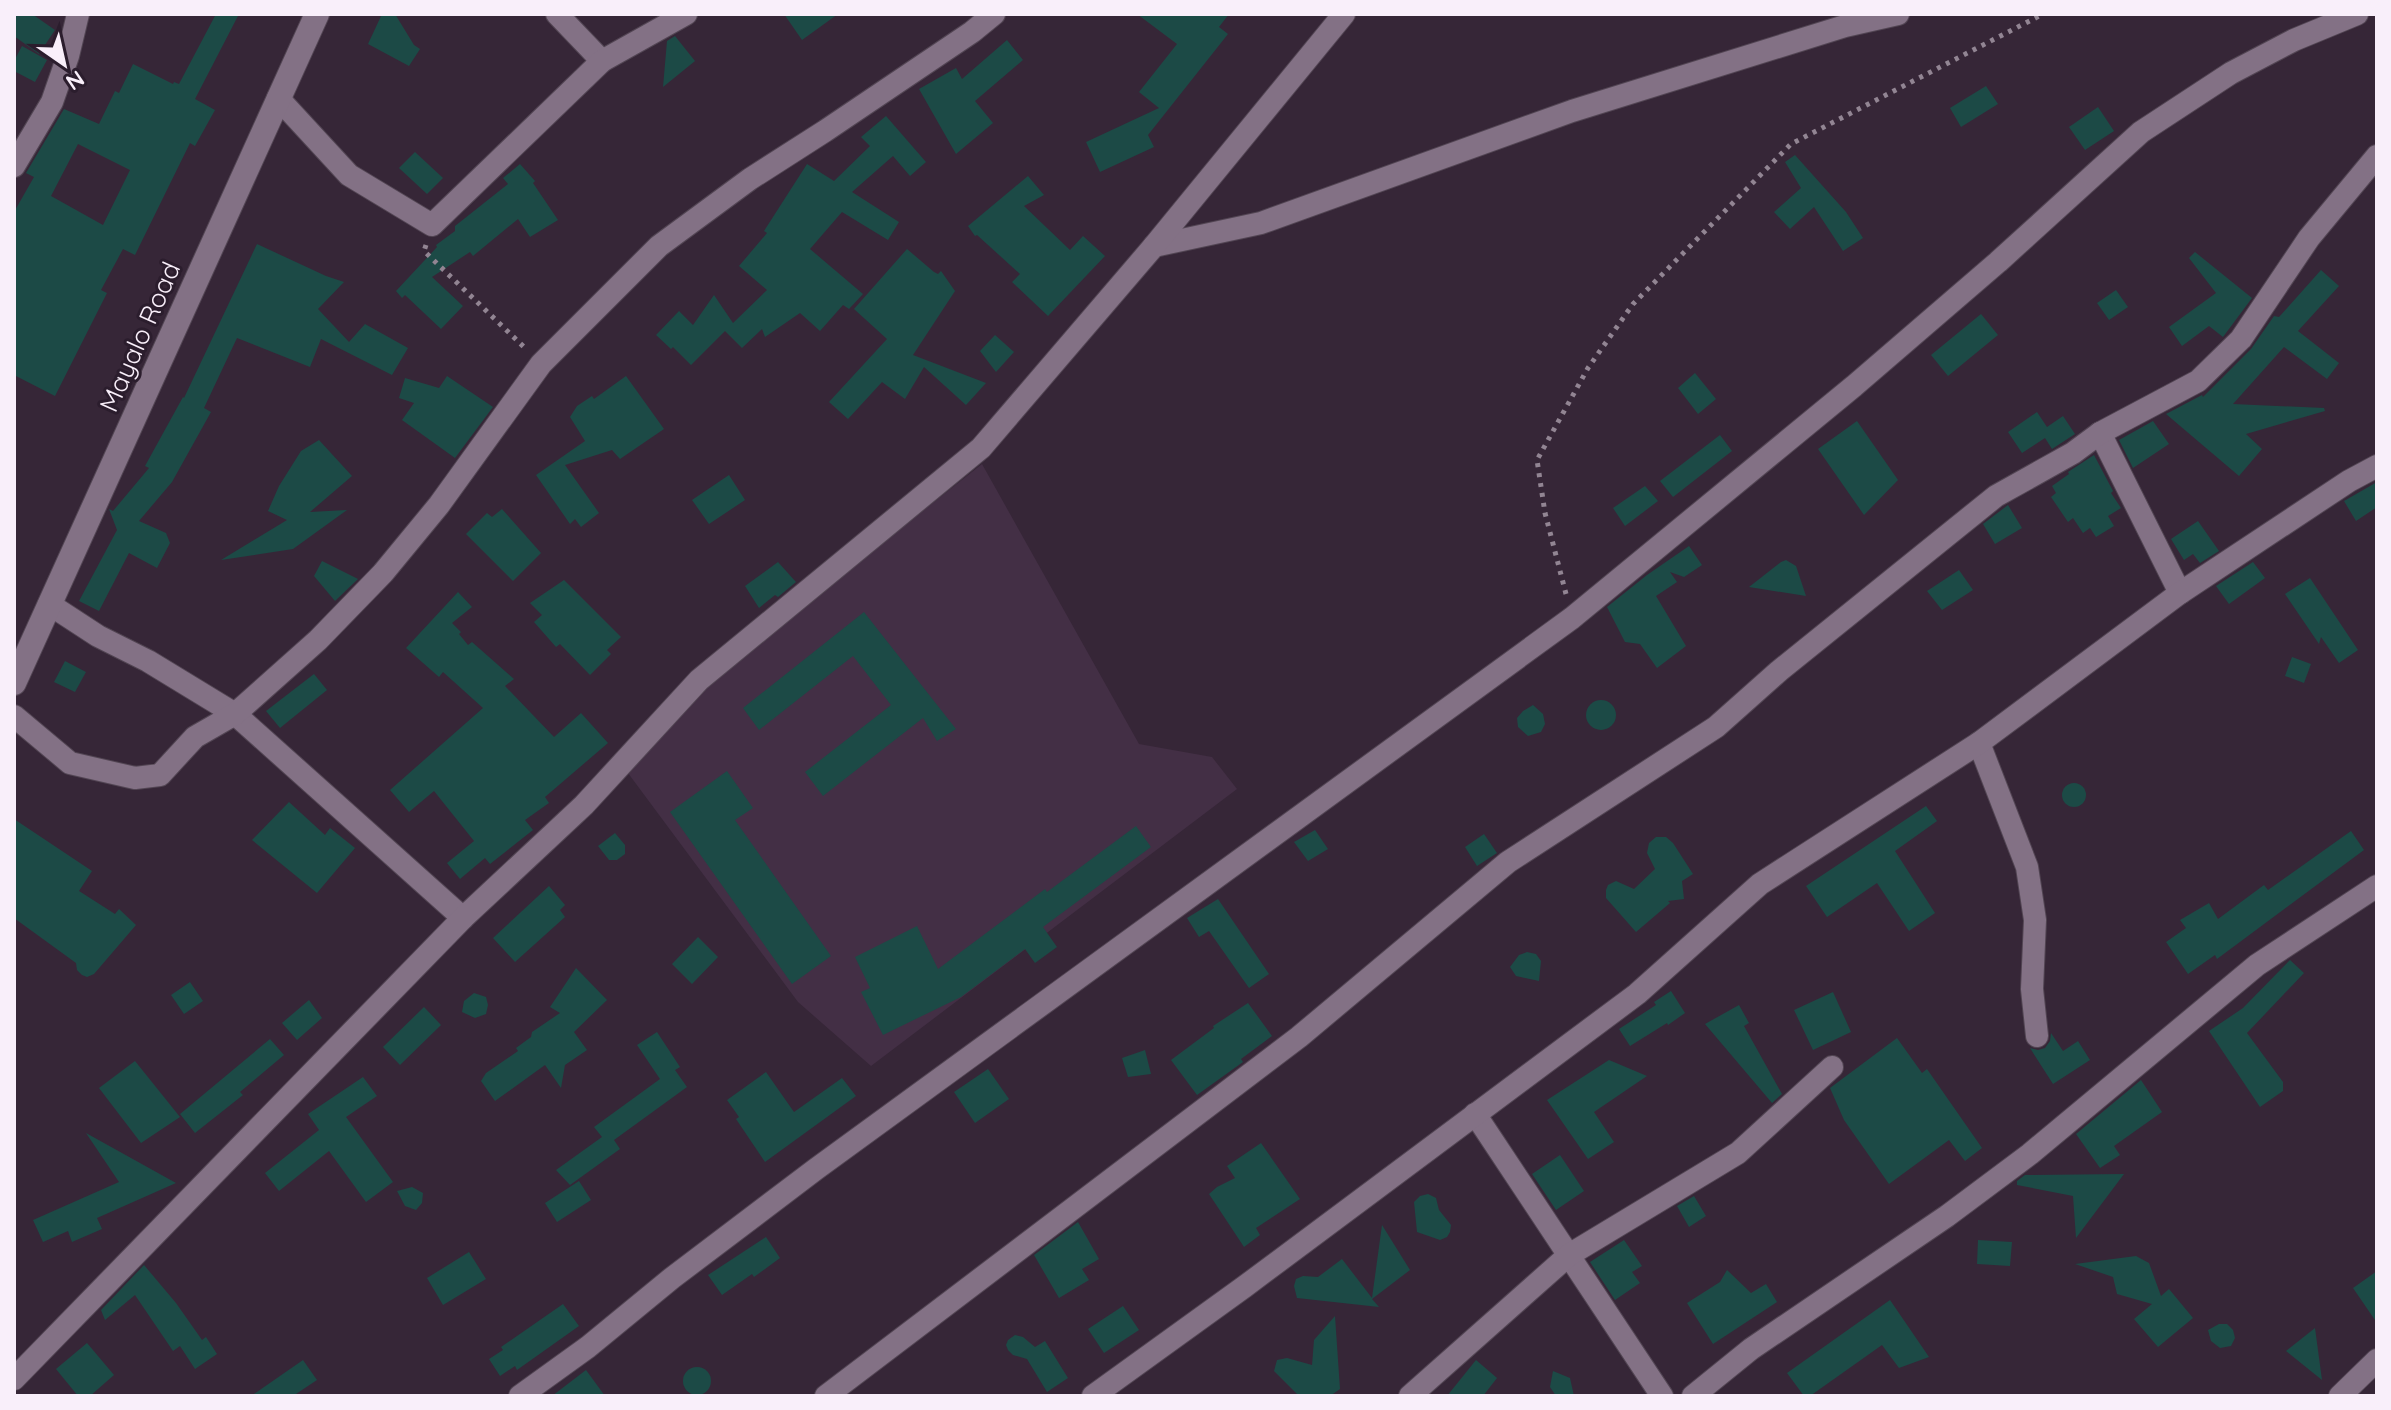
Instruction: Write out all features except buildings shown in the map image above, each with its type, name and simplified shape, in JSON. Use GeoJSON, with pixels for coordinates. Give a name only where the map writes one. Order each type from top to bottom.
{"type":"FeatureCollection","features":[{"type":"Feature","properties":{"kind":"street"},"geometry":{"type":"LineString","coordinates":[[14,166],[52,102],[78,14]]}},
{"type":"Feature","properties":{"kind":"street","name":"Mayalo Road"},"geometry":{"type":"LineString","coordinates":[[14,683],[317,14]]}},
{"type":"Feature","properties":{"kind":"street"},"geometry":{"type":"LineString","coordinates":[[557,14],[602,61]]}},
{"type":"Feature","properties":{"kind":"street"},"geometry":{"type":"LineString","coordinates":[[278,98],[349,175],[432,225],[602,61],[686,14]]}},
{"type":"Feature","properties":{"kind":"street"},"geometry":{"type":"LineString","coordinates":[[14,716],[70,763],[135,778],[160,775],[195,737],[235,714],[318,640],[383,573],[439,505],[541,364],[659,246],[750,179],[972,32],[994,14]]}},
{"type":"Feature","properties":{"kind":"street"},"geometry":{"type":"LineString","coordinates":[[14,1379],[463,918],[584,805],[699,680],[981,448],[1154,246],[1344,14]]}},
{"type":"Feature","properties":{"kind":"street"},"geometry":{"type":"LineString","coordinates":[[1154,246],[1261,223],[1572,111],[1845,26],[1898,14]]}},
{"type":"Feature","properties":{"kind":"street"},"geometry":{"type":"LineString","coordinates":[[520,1396],[588,1347],[672,1278],[816,1169],[1572,618],[1854,386],[1998,262],[2141,132],[2231,73],[2294,40],[2357,14]]}},
{"type":"Feature","properties":{"kind":"street"},"geometry":{"type":"LineString","coordinates":[[826,1396],[1299,1037],[1508,862],[1716,727],[1779,671],[1996,496],[2073,453],[2100,433],[2198,381],[2241,339],[2309,238],[2377,156]]}},
{"type":"Feature","properties":{"kind":"street"},"geometry":{"type":"LineString","coordinates":[[2100,433],[2180,593]]}},
{"type":"Feature","properties":{"kind":"street"},"geometry":{"type":"LineString","coordinates":[[1093,1396],[1637,994],[1760,884],[1979,743],[2180,593],[2349,481],[2377,466]]}},
{"type":"Feature","properties":{"kind":"street"},"geometry":{"type":"LineString","coordinates":[[49,604],[98,636],[148,661],[235,714],[463,918]]}},
{"type":"Feature","properties":{"kind":"street"},"geometry":{"type":"LineString","coordinates":[[1979,743],[2027,867],[2035,920],[2032,989],[2037,1036]]}},
{"type":"Feature","properties":{"kind":"street"},"geometry":{"type":"LineString","coordinates":[[1693,1396],[1751,1349],[1947,1216],[2030,1154],[2257,965],[2377,886]]}},
{"type":"Feature","properties":{"kind":"street"},"geometry":{"type":"LineString","coordinates":[[1410,1396],[1569,1255],[1738,1153],[1832,1067]]}},
{"type":"Feature","properties":{"kind":"street"},"geometry":{"type":"LineString","coordinates":[[1475,1114],[1662,1396]]}},
{"type":"Feature","properties":{"kind":"street"},"geometry":{"type":"LineString","coordinates":[[2340,1396],[2377,1360]]}},
{"type":"Feature","properties":{"kind":"path"},"geometry":{"type":"LineString","coordinates":[[1572,618],[1545,513],[1537,460],[1588,368],[1633,304],[1791,144],[2043,14]]}},
{"type":"Feature","properties":{"kind":"path"},"geometry":{"type":"LineString","coordinates":[[432,225],[424,251],[541,364]]}},
{"type":"Feature","properties":{"kind":"shaded area"},"geometry":{"type":"Polygon","coordinates":[[[982,464],[1139,744],[1212,757],[1237,789],[871,1066],[798,1002],[625,769],[695,691],[982,464]]]}}]}
